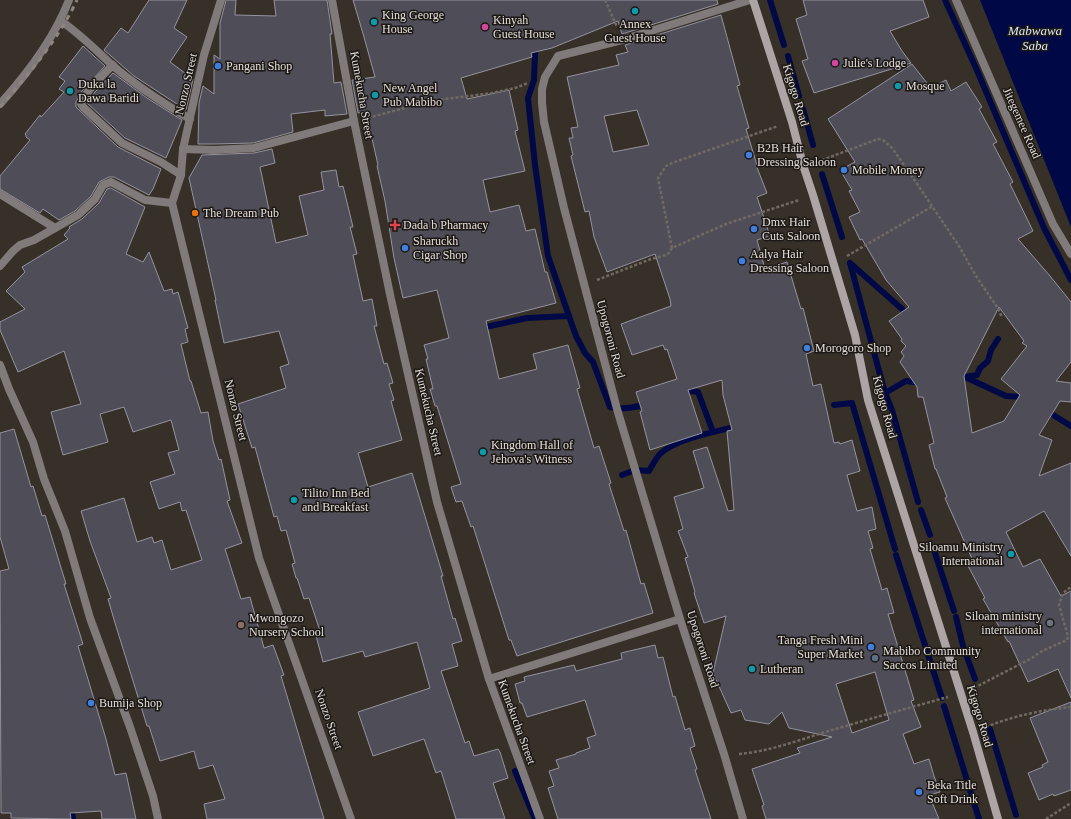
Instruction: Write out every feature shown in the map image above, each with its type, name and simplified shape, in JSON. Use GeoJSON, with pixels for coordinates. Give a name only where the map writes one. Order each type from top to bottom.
{"type":"FeatureCollection","features":[{"type":"Feature","properties":{"kind":"main road","name":"Kigogo Road"},"geometry":{"type":"LineString","coordinates":[[753,0],[792,122],[803,165],[855,335],[868,400],[973,732],[998,819]]}},
{"type":"Feature","properties":{"kind":"street"},"geometry":{"type":"LineString","coordinates":[[0,104],[27,73],[61,21],[69,0]]}},
{"type":"Feature","properties":{"kind":"street","name":"Nonzo Street"},"geometry":{"type":"LineString","coordinates":[[221,0],[204,55],[183,149],[181,175],[172,203],[259,558],[351,819]]}},
{"type":"Feature","properties":{"kind":"street","name":"Kumekucha Street"},"geometry":{"type":"LineString","coordinates":[[332,0],[354,121],[402,346],[438,502],[489,679],[540,819]]}},
{"type":"Feature","properties":{"kind":"street","name":"Upogoroni Road"},"geometry":{"type":"LineString","coordinates":[[743,819],[724,754],[680,620],[617,409],[584,285],[544,122],[542,89],[545,77],[558,56],[622,40],[750,0]]}},
{"type":"Feature","properties":{"kind":"street","name":"Jitegemee Road"},"geometry":{"type":"LineString","coordinates":[[956,0],[1053,224],[1071,254]]}},
{"type":"Feature","properties":{"kind":"street"},"geometry":{"type":"LineString","coordinates":[[61,21],[98,50],[113,65],[157,99],[190,119]]}},
{"type":"Feature","properties":{"kind":"street"},"geometry":{"type":"LineString","coordinates":[[113,65],[88,93],[81,104],[122,143],[161,162],[181,175]]}},
{"type":"Feature","properties":{"kind":"street"},"geometry":{"type":"LineString","coordinates":[[183,149],[214,150],[254,148],[354,121]]}},
{"type":"Feature","properties":{"kind":"street"},"geometry":{"type":"LineString","coordinates":[[0,266],[20,244],[34,240],[78,215],[95,199],[103,185],[107,183],[111,182],[145,200],[172,203]]}},
{"type":"Feature","properties":{"kind":"street"},"geometry":{"type":"LineString","coordinates":[[0,194],[55,228]]}},
{"type":"Feature","properties":{"kind":"street"},"geometry":{"type":"LineString","coordinates":[[0,366],[33,442],[44,479],[65,531],[90,618],[153,796],[158,819]]}},
{"type":"Feature","properties":{"kind":"street"},"geometry":{"type":"LineString","coordinates":[[489,679],[680,620]]}},
{"type":"Feature","properties":{"kind":"path"},"geometry":{"type":"LineString","coordinates":[[605,0],[622,40]]}},
{"type":"Feature","properties":{"kind":"path"},"geometry":{"type":"LineString","coordinates":[[354,121],[430,101],[506,90],[545,77]]}},
{"type":"Feature","properties":{"kind":"path"},"geometry":{"type":"LineString","coordinates":[[672,248],[658,178],[666,166],[792,122]]}},
{"type":"Feature","properties":{"kind":"path"},"geometry":{"type":"LineString","coordinates":[[803,165],[818,162],[878,139],[883,140],[895,152],[933,206],[959,246],[983,288],[999,310],[1002,318]]}},
{"type":"Feature","properties":{"kind":"path"},"geometry":{"type":"LineString","coordinates":[[584,285],[666,255],[672,248],[726,224],[813,195]]}},
{"type":"Feature","properties":{"kind":"path"},"geometry":{"type":"LineString","coordinates":[[834,264],[933,206]]}},
{"type":"Feature","properties":{"kind":"path"},"geometry":{"type":"LineString","coordinates":[[724,754],[749,753],[801,740],[961,694],[1032,658],[1042,651],[1067,640],[1068,636],[1058,605],[1063,593],[1071,587]]}},
{"type":"Feature","properties":{"kind":"path"},"geometry":{"type":"LineString","coordinates":[[973,732],[1019,716],[1046,710],[1071,707]]}},
{"type":"Feature","properties":{"kind":"path"},"geometry":{"type":"LineString","coordinates":[[1046,819],[1071,804]]}},
{"type":"Feature","properties":{"kind":"water","name":"Mabwawa Saba"},"geometry":{"type":"Polygon","coordinates":[[[980,0],[1071,0],[1071,227],[980,0]]]}},
{"type":"Feature","properties":{"kind":"building"},"geometry":{"type":"Polygon","coordinates":[[[149,0],[187,0],[174,28],[187,37],[170,62],[193,79],[186,110],[134,76],[104,50],[121,28],[128,33],[149,0]]]}},
{"type":"Feature","properties":{"kind":"building"},"geometry":{"type":"Polygon","coordinates":[[[226,0],[236,0],[235,15],[276,16],[274,0],[327,0],[332,34],[330,34],[334,83],[341,82],[347,114],[325,116],[325,110],[291,114],[293,132],[253,143],[198,144],[199,103],[203,86],[214,94],[214,55],[220,59],[220,23],[226,0]]]}},
{"type":"Feature","properties":{"kind":"building"},"geometry":{"type":"Polygon","coordinates":[[[353,0],[717,0],[718,4],[622,34],[618,21],[552,48],[531,53],[532,57],[461,78],[467,99],[509,90],[518,130],[515,131],[525,171],[483,180],[490,212],[519,205],[526,231],[535,229],[545,272],[547,272],[556,303],[486,321],[499,379],[537,369],[533,354],[568,345],[580,388],[577,389],[594,448],[599,446],[611,483],[609,484],[624,531],[626,530],[641,584],[644,583],[653,613],[517,656],[511,640],[509,640],[473,526],[471,527],[462,501],[456,502],[451,487],[461,484],[437,406],[435,406],[430,389],[433,389],[424,345],[449,338],[437,290],[403,298],[394,258],[378,165],[366,112],[358,113],[352,80],[375,77],[353,0]]]}},
{"type":"Feature","properties":{"kind":"building"},"geometry":{"type":"Polygon","coordinates":[[[803,0],[923,0],[929,17],[890,31],[911,63],[814,93],[802,61],[808,59],[796,19],[807,15],[803,0]]]}},
{"type":"Feature","properties":{"kind":"building"},"geometry":{"type":"Polygon","coordinates":[[[721,15],[740,85],[737,86],[749,128],[746,129],[756,165],[767,193],[757,197],[770,236],[757,240],[765,269],[787,262],[801,309],[803,308],[814,351],[806,354],[813,386],[821,384],[834,443],[839,442],[840,444],[852,440],[860,471],[847,475],[857,511],[872,507],[876,529],[868,531],[873,548],[870,549],[882,590],[887,588],[894,613],[888,614],[914,700],[911,701],[921,727],[903,734],[914,764],[929,759],[940,792],[929,795],[939,819],[766,819],[762,806],[764,805],[752,769],[800,753],[797,748],[832,737],[789,728],[782,712],[769,724],[745,720],[741,710],[731,713],[713,673],[726,616],[704,623],[685,558],[688,557],[678,531],[683,529],[674,497],[704,488],[693,451],[707,447],[728,511],[734,510],[727,431],[732,430],[723,395],[722,380],[688,390],[702,433],[650,450],[640,412],[642,411],[636,392],[677,379],[667,349],[665,350],[663,345],[632,355],[621,324],[671,306],[670,299],[655,254],[607,272],[594,237],[589,211],[585,212],[571,156],[573,155],[569,138],[573,138],[571,128],[578,127],[567,77],[619,65],[616,55],[628,52],[625,45],[721,15]],[[637,110],[604,116],[613,152],[649,145],[637,110]],[[875,672],[836,684],[852,733],[889,720],[875,672]]]}},
{"type":"Feature","properties":{"kind":"building"},"geometry":{"type":"Polygon","coordinates":[[[83,46],[105,66],[82,91],[76,102],[76,107],[118,147],[161,169],[149,195],[114,177],[109,177],[99,182],[91,196],[75,211],[59,220],[43,209],[40,213],[0,189],[0,176],[30,140],[25,134],[40,115],[41,117],[64,92],[59,89],[65,81],[59,77],[83,46]]]}},
{"type":"Feature","properties":{"kind":"building"},"geometry":{"type":"Polygon","coordinates":[[[912,64],[931,88],[946,80],[951,91],[966,82],[982,107],[979,109],[997,142],[993,144],[1013,182],[1010,184],[1033,231],[1018,239],[1071,302],[1071,362],[1056,381],[1071,383],[1071,402],[1060,401],[1039,435],[1052,440],[1039,476],[1071,463],[1071,556],[1044,511],[1006,532],[1023,567],[1040,559],[1061,596],[1071,591],[1071,698],[1058,669],[1028,682],[1009,641],[1008,642],[983,599],[985,598],[967,564],[973,561],[945,498],[947,497],[935,469],[929,445],[934,443],[923,397],[918,397],[917,387],[900,362],[904,356],[901,352],[906,346],[901,341],[902,339],[889,321],[909,307],[886,280],[862,239],[860,240],[849,217],[860,212],[849,191],[852,190],[840,170],[855,162],[828,119],[912,64]],[[999,307],[964,376],[972,433],[1004,421],[1020,395],[1001,379],[1027,346],[1022,343],[1024,341],[999,307]]]}},
{"type":"Feature","properties":{"kind":"building"},"geometry":{"type":"Polygon","coordinates":[[[113,73],[147,98],[182,120],[166,158],[125,138],[87,103],[113,73]]]}},
{"type":"Feature","properties":{"kind":"building"},"geometry":{"type":"Polygon","coordinates":[[[272,149],[275,163],[260,167],[276,243],[308,235],[299,196],[324,190],[321,172],[336,170],[339,187],[343,186],[353,227],[350,227],[357,254],[353,255],[363,301],[372,299],[377,326],[374,326],[384,364],[387,363],[393,383],[389,384],[394,400],[391,401],[402,440],[358,453],[368,487],[412,473],[443,576],[441,576],[453,619],[455,618],[462,641],[452,644],[458,666],[441,671],[465,743],[469,741],[474,756],[498,749],[500,752],[508,778],[493,783],[505,819],[456,819],[441,771],[436,773],[424,739],[373,756],[358,712],[430,688],[417,642],[365,657],[363,651],[323,662],[315,632],[320,631],[309,598],[304,599],[296,578],[292,564],[295,563],[286,530],[281,531],[277,516],[274,517],[255,447],[252,448],[238,404],[286,388],[280,367],[289,364],[279,331],[224,343],[189,178],[202,155],[254,153],[272,149]]]}},
{"type":"Feature","properties":{"kind":"building"},"geometry":{"type":"Polygon","coordinates":[[[111,188],[145,207],[126,254],[143,262],[149,252],[164,291],[172,289],[173,294],[178,292],[188,328],[185,329],[188,342],[181,344],[190,381],[201,413],[208,412],[213,441],[219,460],[221,459],[230,500],[227,501],[242,543],[225,549],[241,599],[250,597],[264,648],[273,645],[284,675],[281,676],[324,819],[207,819],[204,804],[225,799],[213,765],[199,769],[194,751],[160,761],[149,726],[147,726],[115,623],[108,599],[111,598],[90,541],[81,511],[124,498],[137,542],[152,537],[154,543],[162,540],[171,570],[202,560],[186,510],[182,511],[180,502],[159,509],[150,482],[175,474],[168,453],[179,450],[171,420],[133,432],[124,407],[100,414],[108,442],[63,455],[51,412],[81,404],[64,351],[18,372],[0,330],[0,322],[25,309],[6,291],[25,272],[22,267],[68,239],[64,235],[70,228],[69,227],[82,219],[99,203],[107,189],[111,188]]]}},
{"type":"Feature","properties":{"kind":"building"},"geometry":{"type":"Polygon","coordinates":[[[14,429],[31,487],[33,486],[42,516],[45,515],[66,584],[64,584],[83,644],[78,646],[106,739],[115,775],[126,773],[136,819],[102,819],[101,811],[70,813],[71,819],[11,818],[11,813],[1,813],[0,571],[9,569],[0,537],[0,433],[14,429]]]}},
{"type":"Feature","properties":{"kind":"building"},"geometry":{"type":"Polygon","coordinates":[[[655,645],[658,658],[663,657],[673,697],[675,696],[685,730],[690,728],[695,746],[690,748],[697,769],[695,770],[711,819],[558,819],[548,788],[554,786],[549,771],[559,768],[556,760],[590,748],[587,738],[596,735],[585,700],[527,717],[522,703],[520,703],[515,684],[525,681],[524,677],[574,665],[576,671],[622,659],[621,653],[655,645]]]}},
{"type":"Feature","properties":{"kind":"building"},"geometry":{"type":"Polygon","coordinates":[[[1071,702],[1071,790],[1054,796],[1053,794],[1039,800],[1028,773],[1043,767],[1042,765],[1048,762],[1030,718],[1071,702]]]}},
{"type":"Feature","properties":{"kind":"waterway"},"geometry":{"type":"LineString","coordinates":[[770,0],[784,45]]}},
{"type":"Feature","properties":{"kind":"waterway"},"geometry":{"type":"LineString","coordinates":[[945,0],[976,68],[1044,228],[1071,280]]}},
{"type":"Feature","properties":{"kind":"waterway"},"geometry":{"type":"LineString","coordinates":[[537,44],[535,53],[534,80],[528,98],[535,165],[548,256],[569,316]]}},
{"type":"Feature","properties":{"kind":"waterway"},"geometry":{"type":"LineString","coordinates":[[788,56],[799,96]]}},
{"type":"Feature","properties":{"kind":"waterway"},"geometry":{"type":"LineString","coordinates":[[803,109],[813,145]]}},
{"type":"Feature","properties":{"kind":"waterway"},"geometry":{"type":"LineString","coordinates":[[822,174],[842,237]]}},
{"type":"Feature","properties":{"kind":"waterway"},"geometry":{"type":"LineString","coordinates":[[850,263],[885,393],[892,410],[918,502]]}},
{"type":"Feature","properties":{"kind":"waterway"},"geometry":{"type":"LineString","coordinates":[[850,263],[902,309],[908,318]]}},
{"type":"Feature","properties":{"kind":"waterway"},"geometry":{"type":"LineString","coordinates":[[481,328],[527,318],[569,316],[576,336],[585,353],[593,362],[610,407],[625,408],[648,404]]}},
{"type":"Feature","properties":{"kind":"waterway"},"geometry":{"type":"LineString","coordinates":[[959,371],[965,377],[977,375],[980,368],[988,361],[991,350],[998,339]]}},
{"type":"Feature","properties":{"kind":"waterway"},"geometry":{"type":"LineString","coordinates":[[965,377],[1006,396],[1021,397],[1025,399]]}},
{"type":"Feature","properties":{"kind":"waterway"},"geometry":{"type":"LineString","coordinates":[[885,393],[906,381],[921,383]]}},
{"type":"Feature","properties":{"kind":"waterway"},"geometry":{"type":"LineString","coordinates":[[682,394],[692,391],[698,392],[713,432]]}},
{"type":"Feature","properties":{"kind":"waterway"},"geometry":{"type":"LineString","coordinates":[[834,405],[852,403],[895,549]]}},
{"type":"Feature","properties":{"kind":"waterway"},"geometry":{"type":"LineString","coordinates":[[1045,410],[1071,426]]}},
{"type":"Feature","properties":{"kind":"waterway"},"geometry":{"type":"LineString","coordinates":[[622,475],[635,470],[649,471],[659,455],[675,444],[697,436],[739,426]]}},
{"type":"Feature","properties":{"kind":"waterway"},"geometry":{"type":"LineString","coordinates":[[921,510],[930,535]]}},
{"type":"Feature","properties":{"kind":"waterway"},"geometry":{"type":"LineString","coordinates":[[933,547],[954,611]]}},
{"type":"Feature","properties":{"kind":"waterway"},"geometry":{"type":"LineString","coordinates":[[896,555],[942,698]]}},
{"type":"Feature","properties":{"kind":"waterway"},"geometry":{"type":"LineString","coordinates":[[956,617],[963,646],[975,679]]}},
{"type":"Feature","properties":{"kind":"waterway"},"geometry":{"type":"LineString","coordinates":[[944,706],[979,819]]}},
{"type":"Feature","properties":{"kind":"waterway"},"geometry":{"type":"LineString","coordinates":[[990,729],[1016,815]]}},
{"type":"Feature","properties":{"kind":"waterway"},"geometry":{"type":"LineString","coordinates":[[515,771],[535,819]]}},
{"type":"Feature","properties":{"kind":"waterway"},"geometry":{"type":"LineString","coordinates":[[71,805],[73,819]]}},
{"type":"Feature","properties":{"kind":"railway"},"geometry":{"type":"LineString","coordinates":[[0,107],[52,43],[77,0]]}},
{"type":"Feature","properties":{"kind":"place","name":"Annex Guest House"},"geometry":{"type":"Point","coordinates":[635,11]}},
{"type":"Feature","properties":{"kind":"place","name":"King George House"},"geometry":{"type":"Point","coordinates":[374,22]}},
{"type":"Feature","properties":{"kind":"place","name":"Kinyah Guest House"},"geometry":{"type":"Point","coordinates":[485,27]}},
{"type":"Feature","properties":{"kind":"place","name":"Julie's Lodge"},"geometry":{"type":"Point","coordinates":[835,63]}},
{"type":"Feature","properties":{"kind":"place","name":"Pangani Shop"},"geometry":{"type":"Point","coordinates":[218,66]}},
{"type":"Feature","properties":{"kind":"place","name":"Mosque"},"geometry":{"type":"Point","coordinates":[898,86]}},
{"type":"Feature","properties":{"kind":"place","name":"Duka la Dawa Baridi"},"geometry":{"type":"Point","coordinates":[70,91]}},
{"type":"Feature","properties":{"kind":"place","name":"New Angel Pub Mabibo"},"geometry":{"type":"Point","coordinates":[375,95]}},
{"type":"Feature","properties":{"kind":"place","name":"B2B Hair Dressing Saloon"},"geometry":{"type":"Point","coordinates":[749,155]}},
{"type":"Feature","properties":{"kind":"place","name":"Mobile Money"},"geometry":{"type":"Point","coordinates":[844,170]}},
{"type":"Feature","properties":{"kind":"place","name":"The Dream Pub"},"geometry":{"type":"Point","coordinates":[195,213]}},
{"type":"Feature","properties":{"kind":"place","name":"Dada b Pharmacy"},"geometry":{"type":"Point","coordinates":[395,225]}},
{"type":"Feature","properties":{"kind":"place","name":"Dmx Hair Cuts Saloon"},"geometry":{"type":"Point","coordinates":[754,229]}},
{"type":"Feature","properties":{"kind":"place","name":"Sharuckh Cigar Shop"},"geometry":{"type":"Point","coordinates":[405,248]}},
{"type":"Feature","properties":{"kind":"place","name":"Aalya Hair Dressing Saloon"},"geometry":{"type":"Point","coordinates":[742,261]}},
{"type":"Feature","properties":{"kind":"place","name":"Morogoro Shop"},"geometry":{"type":"Point","coordinates":[807,348]}},
{"type":"Feature","properties":{"kind":"place","name":"Kingdom Hall of Jehova's Witness"},"geometry":{"type":"Point","coordinates":[483,452]}},
{"type":"Feature","properties":{"kind":"place","name":"Tilito Inn Bed and Breakfast"},"geometry":{"type":"Point","coordinates":[294,500]}},
{"type":"Feature","properties":{"kind":"place","name":"Siloamu Ministry International"},"geometry":{"type":"Point","coordinates":[1011,554]}},
{"type":"Feature","properties":{"kind":"place","name":"Siloam ministry international"},"geometry":{"type":"Point","coordinates":[1050,623]}},
{"type":"Feature","properties":{"kind":"place","name":"Mwongozo Nursery School"},"geometry":{"type":"Point","coordinates":[241,625]}},
{"type":"Feature","properties":{"kind":"place","name":"Tanga Fresh Mini Super Market"},"geometry":{"type":"Point","coordinates":[871,647]}},
{"type":"Feature","properties":{"kind":"place","name":"Mabibo Community Saccos Limited"},"geometry":{"type":"Point","coordinates":[875,658]}},
{"type":"Feature","properties":{"kind":"place","name":"Lutheran"},"geometry":{"type":"Point","coordinates":[752,669]}},
{"type":"Feature","properties":{"kind":"place","name":"Bumija Shop"},"geometry":{"type":"Point","coordinates":[91,703]}},
{"type":"Feature","properties":{"kind":"place","name":"Beka Title Soft Drink"},"geometry":{"type":"Point","coordinates":[919,792]}}]}
